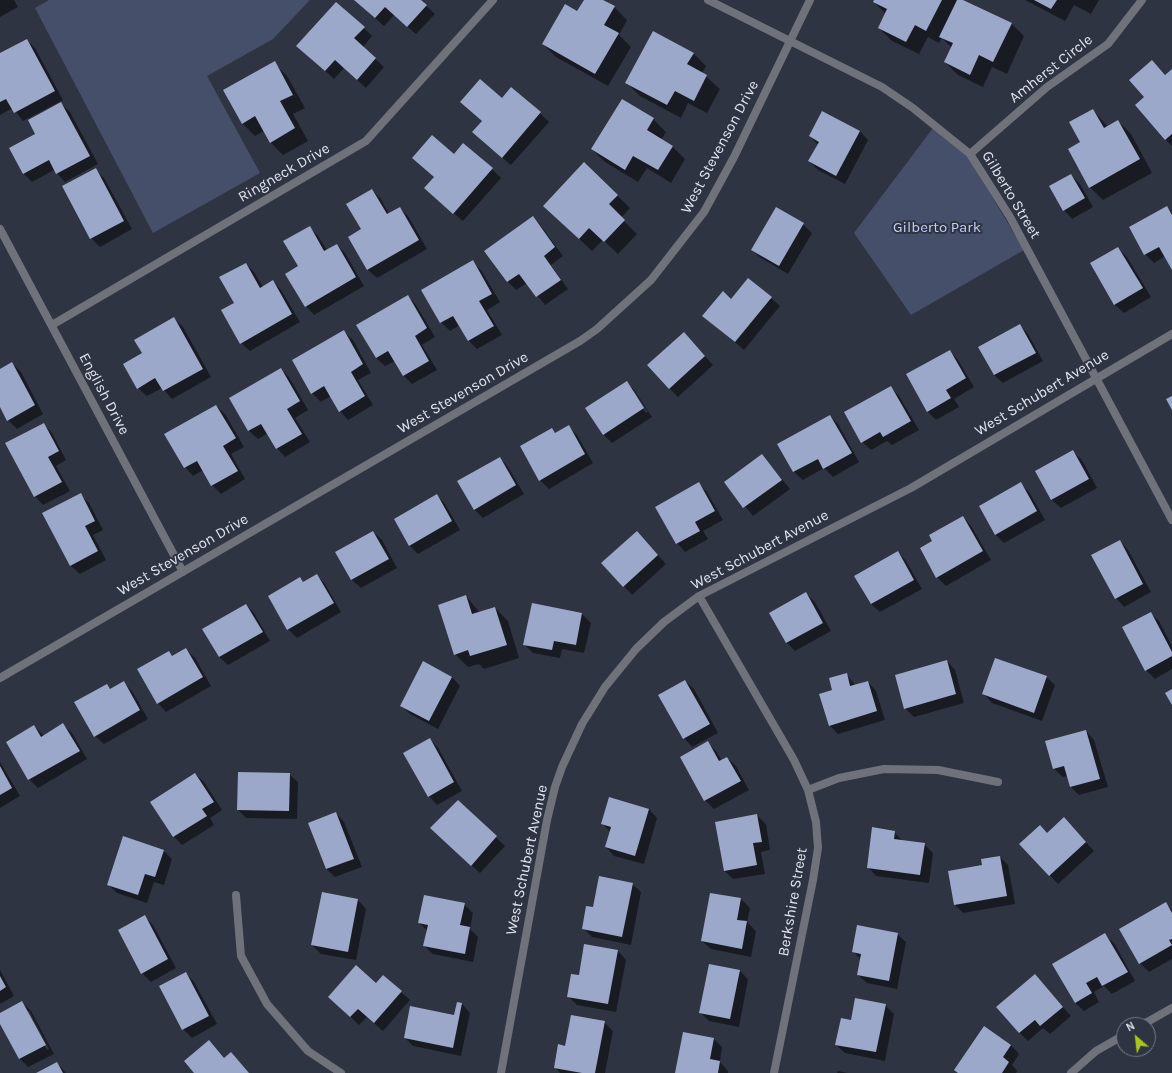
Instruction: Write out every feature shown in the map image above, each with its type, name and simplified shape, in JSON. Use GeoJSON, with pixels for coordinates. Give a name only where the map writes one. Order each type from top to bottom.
{"type":"FeatureCollection","features":[{"type":"Feature","properties":{"kind":"street","name":"Ringneck Drive"},"geometry":{"type":"LineString","coordinates":[[52,325],[366,141],[493,0]]}},
{"type":"Feature","properties":{"kind":"street","name":"Gilberto Street"},"geometry":{"type":"LineString","coordinates":[[708,0],[882,87],[913,108],[970,154],[1010,217],[1172,520]]}},
{"type":"Feature","properties":{"kind":"street","name":"West Stevenson Drive"},"geometry":{"type":"LineString","coordinates":[[0,678],[580,341],[638,294],[684,239],[704,212],[734,157],[810,0]]}},
{"type":"Feature","properties":{"kind":"street","name":"Amherst Circle"},"geometry":{"type":"LineString","coordinates":[[970,154],[1047,87],[1108,44],[1142,0]]}},
{"type":"Feature","properties":{"kind":"street","name":"English Drive"},"geometry":{"type":"LineString","coordinates":[[0,229],[183,572]]}},
{"type":"Feature","properties":{"kind":"street","name":"West Schubert Avenue"},"geometry":{"type":"LineString","coordinates":[[501,1073],[547,820],[562,767],[582,724],[606,687],[636,649],[664,622],[699,596],[911,488],[1096,377],[1172,334]]}},
{"type":"Feature","properties":{"kind":"street","name":"Berkshire Street"},"geometry":{"type":"LineString","coordinates":[[699,596],[794,760],[808,790],[816,822],[818,848],[814,880],[774,1073]]}},
{"type":"Feature","properties":{"kind":"street"},"geometry":{"type":"LineString","coordinates":[[808,790],[839,778],[884,769],[938,770],[998,782]]}},
{"type":"Feature","properties":{"kind":"street"},"geometry":{"type":"LineString","coordinates":[[236,895],[241,956],[267,1004],[308,1051],[341,1073]]}},
{"type":"Feature","properties":{"kind":"street"},"geometry":{"type":"LineString","coordinates":[[1156,1017],[1172,1008]]}},
{"type":"Feature","properties":{"kind":"street"},"geometry":{"type":"LineString","coordinates":[[1071,1073],[1096,1051],[1116,1040]]}},
{"type":"Feature","properties":{"kind":"green space"},"geometry":{"type":"Polygon","coordinates":[[[49,0],[310,0],[273,39],[207,76],[260,173],[153,233],[35,8],[49,0]]]}},
{"type":"Feature","properties":{"kind":"green space","name":"Gilberto Park"},"geometry":{"type":"Polygon","coordinates":[[[933,128],[968,157],[1024,250],[911,315],[854,233],[933,128]]]}},
{"type":"Feature","properties":{"kind":"building"},"geometry":{"type":"Polygon","coordinates":[[[354,0],[421,0],[427,5],[407,27],[385,7],[375,18],[354,0]]]}},
{"type":"Feature","properties":{"kind":"building"},"geometry":{"type":"Polygon","coordinates":[[[584,0],[603,0],[615,6],[604,25],[619,33],[595,74],[542,44],[565,4],[577,11],[584,0]]]}},
{"type":"Feature","properties":{"kind":"building"},"geometry":{"type":"Polygon","coordinates":[[[874,0],[942,0],[926,31],[915,25],[906,42],[878,28],[887,9],[873,2],[874,0]]]}},
{"type":"Feature","properties":{"kind":"building"},"geometry":{"type":"Polygon","coordinates":[[[957,0],[963,0],[1012,23],[993,62],[979,55],[970,75],[944,62],[953,43],[939,37],[957,0]]]}},
{"type":"Feature","properties":{"kind":"building"},"geometry":{"type":"Polygon","coordinates":[[[1034,0],[1057,0],[1051,9],[1034,0]]]}},
{"type":"Feature","properties":{"kind":"building"},"geometry":{"type":"Polygon","coordinates":[[[336,2],[365,27],[354,38],[376,58],[357,80],[335,60],[325,71],[296,46],[336,2]]]}},
{"type":"Feature","properties":{"kind":"building"},"geometry":{"type":"Polygon","coordinates":[[[653,31],[694,53],[687,64],[707,75],[694,101],[675,91],[667,105],[625,83],[653,31]]]}},
{"type":"Feature","properties":{"kind":"building"},"geometry":{"type":"Polygon","coordinates":[[[27,39],[55,91],[14,113],[6,99],[0,102],[0,53],[27,39]]]}},
{"type":"Feature","properties":{"kind":"building"},"geometry":{"type":"Polygon","coordinates":[[[1152,60],[1165,75],[1172,69],[1172,134],[1165,140],[1135,105],[1144,97],[1129,80],[1152,60]]]}},
{"type":"Feature","properties":{"kind":"building"},"geometry":{"type":"Polygon","coordinates":[[[275,61],[293,95],[280,101],[295,128],[270,143],[255,116],[242,124],[223,90],[275,61]]]}},
{"type":"Feature","properties":{"kind":"building"},"geometry":{"type":"Polygon","coordinates":[[[480,79],[502,98],[511,87],[541,112],[502,158],[472,132],[482,121],[460,102],[480,79]]]}},
{"type":"Feature","properties":{"kind":"building"},"geometry":{"type":"Polygon","coordinates":[[[622,99],[654,118],[647,130],[673,146],[658,170],[633,156],[625,170],[591,149],[622,99]]]}},
{"type":"Feature","properties":{"kind":"building"},"geometry":{"type":"Polygon","coordinates":[[[61,102],[90,156],[56,174],[49,160],[23,174],[9,148],[35,134],[28,120],[61,102]]]}},
{"type":"Feature","properties":{"kind":"building"},"geometry":{"type":"Polygon","coordinates":[[[1093,109],[1104,128],[1118,120],[1140,159],[1089,188],[1068,149],[1080,142],[1069,122],[1093,109]]]}},
{"type":"Feature","properties":{"kind":"building"},"geometry":{"type":"Polygon","coordinates":[[[822,111],[860,131],[836,176],[808,161],[819,142],[809,136],[822,111]]]}},
{"type":"Feature","properties":{"kind":"building"},"geometry":{"type":"Polygon","coordinates":[[[432,135],[454,154],[463,143],[493,168],[453,214],[424,188],[434,177],[412,158],[432,135]]]}},
{"type":"Feature","properties":{"kind":"building"},"geometry":{"type":"Polygon","coordinates":[[[584,162],[618,195],[609,204],[625,220],[604,242],[589,228],[579,239],[543,206],[584,162]]]}},
{"type":"Feature","properties":{"kind":"building"},"geometry":{"type":"Polygon","coordinates":[[[96,168],[124,221],[90,239],[62,186],[96,168]]]}},
{"type":"Feature","properties":{"kind":"building"},"geometry":{"type":"Polygon","coordinates":[[[1071,174],[1085,198],[1063,211],[1049,186],[1071,174]]]}},
{"type":"Feature","properties":{"kind":"building"},"geometry":{"type":"Polygon","coordinates":[[[372,189],[387,214],[400,207],[419,240],[367,270],[348,237],[361,229],[346,204],[372,189]]]}},
{"type":"Feature","properties":{"kind":"building"},"geometry":{"type":"Polygon","coordinates":[[[1167,206],[1172,215],[1172,270],[1159,247],[1144,255],[1129,227],[1167,206]]]}},
{"type":"Feature","properties":{"kind":"building"},"geometry":{"type":"Polygon","coordinates":[[[776,207],[804,223],[779,266],[751,250],[776,207]]]}},
{"type":"Feature","properties":{"kind":"building"},"geometry":{"type":"Polygon","coordinates":[[[533,216],[555,247],[544,256],[561,280],[536,297],[519,274],[507,282],[484,251],[533,216]]]}},
{"type":"Feature","properties":{"kind":"building"},"geometry":{"type":"Polygon","coordinates":[[[310,226],[324,251],[337,244],[356,277],[305,307],[285,274],[298,266],[283,241],[310,226]]]}},
{"type":"Feature","properties":{"kind":"building"},"geometry":{"type":"Polygon","coordinates":[[[1118,247],[1143,288],[1114,305],[1090,263],[1118,247]]]}},
{"type":"Feature","properties":{"kind":"building"},"geometry":{"type":"Polygon","coordinates":[[[473,260],[492,294],[479,301],[494,326],[468,341],[453,316],[440,323],[421,290],[473,260]]]}},
{"type":"Feature","properties":{"kind":"building"},"geometry":{"type":"Polygon","coordinates":[[[246,263],[260,288],[273,280],[292,314],[240,344],[221,310],[234,303],[219,277],[246,263]]]}},
{"type":"Feature","properties":{"kind":"building"},"geometry":{"type":"Polygon","coordinates":[[[748,278],[772,297],[735,342],[702,316],[723,291],[731,299],[748,278]]]}},
{"type":"Feature","properties":{"kind":"building"},"geometry":{"type":"Polygon","coordinates":[[[408,295],[427,328],[415,336],[429,361],[403,376],[388,351],[376,358],[356,325],[408,295]]]}},
{"type":"Feature","properties":{"kind":"building"},"geometry":{"type":"Polygon","coordinates":[[[174,317],[203,369],[163,391],[155,378],[137,389],[123,364],[142,353],[134,340],[174,317]]]}},
{"type":"Feature","properties":{"kind":"building"},"geometry":{"type":"Polygon","coordinates":[[[1020,324],[1036,353],[994,375],[978,347],[1020,324]]]}},
{"type":"Feature","properties":{"kind":"building"},"geometry":{"type":"Polygon","coordinates":[[[344,330],[363,364],[351,372],[365,396],[339,412],[324,386],[311,394],[292,360],[344,330]]]}},
{"type":"Feature","properties":{"kind":"building"},"geometry":{"type":"Polygon","coordinates":[[[684,332],[705,356],[669,389],[647,365],[684,332]]]}},
{"type":"Feature","properties":{"kind":"building"},"geometry":{"type":"Polygon","coordinates":[[[950,350],[966,378],[946,390],[951,398],[927,412],[906,374],[950,350]]]}},
{"type":"Feature","properties":{"kind":"building"},"geometry":{"type":"Polygon","coordinates":[[[12,362],[35,405],[7,421],[0,407],[0,369],[12,362]]]}},
{"type":"Feature","properties":{"kind":"building"},"geometry":{"type":"Polygon","coordinates":[[[281,368],[300,401],[287,409],[302,434],[276,449],[261,424],[248,431],[229,398],[281,368]]]}},
{"type":"Feature","properties":{"kind":"building"},"geometry":{"type":"Polygon","coordinates":[[[627,381],[644,408],[603,435],[585,408],[627,381]]]}},
{"type":"Feature","properties":{"kind":"building"},"geometry":{"type":"Polygon","coordinates":[[[891,386],[911,421],[883,437],[880,432],[861,443],[844,412],[891,386]]]}},
{"type":"Feature","properties":{"kind":"building"},"geometry":{"type":"Polygon","coordinates":[[[1172,396],[1172,410],[1166,399],[1172,396]]]}},
{"type":"Feature","properties":{"kind":"building"},"geometry":{"type":"Polygon","coordinates":[[[216,405],[236,438],[223,446],[238,471],[211,486],[197,461],[184,468],[164,434],[216,405]]]}},
{"type":"Feature","properties":{"kind":"building"},"geometry":{"type":"Polygon","coordinates":[[[830,415],[852,453],[823,469],[818,459],[793,472],[777,444],[830,415]]]}},
{"type":"Feature","properties":{"kind":"building"},"geometry":{"type":"Polygon","coordinates":[[[44,423],[59,451],[48,457],[62,482],[34,497],[5,443],[44,423]]]}},
{"type":"Feature","properties":{"kind":"building"},"geometry":{"type":"Polygon","coordinates":[[[569,425],[585,454],[539,481],[520,446],[552,428],[555,433],[569,425]]]}},
{"type":"Feature","properties":{"kind":"building"},"geometry":{"type":"Polygon","coordinates":[[[1073,450],[1089,479],[1051,500],[1035,471],[1073,450]]]}},
{"type":"Feature","properties":{"kind":"building"},"geometry":{"type":"Polygon","coordinates":[[[762,454],[782,480],[743,508],[724,482],[762,454]]]}},
{"type":"Feature","properties":{"kind":"building"},"geometry":{"type":"Polygon","coordinates":[[[500,457],[516,485],[474,510],[457,481],[500,457]]]}},
{"type":"Feature","properties":{"kind":"building"},"geometry":{"type":"Polygon","coordinates":[[[699,482],[715,511],[695,522],[700,531],[676,544],[655,507],[699,482]]]}},
{"type":"Feature","properties":{"kind":"building"},"geometry":{"type":"Polygon","coordinates":[[[1021,482],[1037,511],[995,535],[979,506],[1021,482]]]}},
{"type":"Feature","properties":{"kind":"building"},"geometry":{"type":"Polygon","coordinates":[[[81,493],[95,521],[85,526],[98,551],[70,566],[42,513],[81,493]]]}},
{"type":"Feature","properties":{"kind":"building"},"geometry":{"type":"Polygon","coordinates":[[[437,494],[452,521],[409,546],[394,519],[437,494]]]}},
{"type":"Feature","properties":{"kind":"building"},"geometry":{"type":"Polygon","coordinates":[[[963,516],[983,551],[936,578],[920,548],[932,541],[929,535],[963,516]]]}},
{"type":"Feature","properties":{"kind":"building"},"geometry":{"type":"Polygon","coordinates":[[[373,531],[389,559],[351,580],[335,552],[373,531]]]}},
{"type":"Feature","properties":{"kind":"building"},"geometry":{"type":"Polygon","coordinates":[[[637,531],[658,555],[623,587],[601,563],[637,531]]]}},
{"type":"Feature","properties":{"kind":"building"},"geometry":{"type":"Polygon","coordinates":[[[1120,540],[1143,584],[1115,599],[1091,555],[1120,540]]]}},
{"type":"Feature","properties":{"kind":"building"},"geometry":{"type":"Polygon","coordinates":[[[898,551],[914,580],[871,604],[854,576],[898,551]]]}},
{"type":"Feature","properties":{"kind":"building"},"geometry":{"type":"Polygon","coordinates":[[[317,574],[334,603],[287,630],[268,596],[300,577],[303,582],[317,574]]]}},
{"type":"Feature","properties":{"kind":"building"},"geometry":{"type":"Polygon","coordinates":[[[806,592],[823,623],[786,643],[769,613],[806,592]]]}},
{"type":"Feature","properties":{"kind":"building"},"geometry":{"type":"Polygon","coordinates":[[[466,595],[472,614],[495,607],[507,645],[470,656],[468,650],[454,655],[438,605],[466,595]]]}},
{"type":"Feature","properties":{"kind":"building"},"geometry":{"type":"Polygon","coordinates":[[[532,603],[582,613],[576,645],[554,641],[552,650],[523,645],[532,603]]]}},
{"type":"Feature","properties":{"kind":"building"},"geometry":{"type":"Polygon","coordinates":[[[246,604],[263,632],[219,657],[202,629],[246,604]]]}},
{"type":"Feature","properties":{"kind":"building"},"geometry":{"type":"Polygon","coordinates":[[[1151,612],[1172,652],[1172,656],[1145,671],[1122,627],[1151,612]]]}},
{"type":"Feature","properties":{"kind":"building"},"geometry":{"type":"Polygon","coordinates":[[[186,648],[203,677],[157,704],[137,669],[169,651],[172,656],[186,648]]]}},
{"type":"Feature","properties":{"kind":"building"},"geometry":{"type":"Polygon","coordinates":[[[995,658],[1047,676],[1034,713],[982,694],[995,658]]]}},
{"type":"Feature","properties":{"kind":"building"},"geometry":{"type":"Polygon","coordinates":[[[947,660],[956,694],[904,709],[895,675],[947,660]]]}},
{"type":"Feature","properties":{"kind":"building"},"geometry":{"type":"Polygon","coordinates":[[[423,661],[452,677],[429,721],[400,706],[423,661]]]}},
{"type":"Feature","properties":{"kind":"building"},"geometry":{"type":"Polygon","coordinates":[[[847,673],[850,686],[868,681],[877,711],[829,726],[819,694],[832,690],[829,678],[847,673]]]}},
{"type":"Feature","properties":{"kind":"building"},"geometry":{"type":"Polygon","coordinates":[[[685,680],[710,724],[683,739],[658,695],[685,680]]]}},
{"type":"Feature","properties":{"kind":"building"},"geometry":{"type":"Polygon","coordinates":[[[124,681],[140,710],[94,737],[74,702],[107,684],[110,689],[124,681]]]}},
{"type":"Feature","properties":{"kind":"building"},"geometry":{"type":"Polygon","coordinates":[[[1172,689],[1172,705],[1165,693],[1172,689]]]}},
{"type":"Feature","properties":{"kind":"building"},"geometry":{"type":"Polygon","coordinates":[[[63,723],[80,751],[28,780],[6,742],[34,725],[41,737],[63,723]]]}},
{"type":"Feature","properties":{"kind":"building"},"geometry":{"type":"Polygon","coordinates":[[[1086,730],[1100,779],[1070,787],[1064,766],[1053,769],[1045,741],[1086,730]]]}},
{"type":"Feature","properties":{"kind":"building"},"geometry":{"type":"Polygon","coordinates":[[[430,738],[454,782],[428,797],[403,753],[430,738]]]}},
{"type":"Feature","properties":{"kind":"building"},"geometry":{"type":"Polygon","coordinates":[[[708,741],[719,761],[727,757],[741,781],[704,801],[680,757],[708,741]]]}},
{"type":"Feature","properties":{"kind":"building"},"geometry":{"type":"Polygon","coordinates":[[[0,766],[12,788],[0,795],[0,766]]]}},
{"type":"Feature","properties":{"kind":"building"},"geometry":{"type":"Polygon","coordinates":[[[238,772],[290,773],[289,811],[237,810],[238,772]]]}},
{"type":"Feature","properties":{"kind":"building"},"geometry":{"type":"Polygon","coordinates":[[[195,773],[214,802],[202,809],[207,816],[173,837],[150,802],[195,773]]]}},
{"type":"Feature","properties":{"kind":"building"},"geometry":{"type":"Polygon","coordinates":[[[609,797],[649,809],[635,856],[605,847],[611,827],[601,824],[609,797]]]}},
{"type":"Feature","properties":{"kind":"building"},"geometry":{"type":"Polygon","coordinates":[[[458,800],[497,836],[471,866],[430,828],[458,800]]]}},
{"type":"Feature","properties":{"kind":"building"},"geometry":{"type":"Polygon","coordinates":[[[336,812],[354,859],[326,869],[308,823],[336,812]]]}},
{"type":"Feature","properties":{"kind":"building"},"geometry":{"type":"Polygon","coordinates":[[[757,814],[762,842],[753,843],[757,865],[724,871],[715,822],[757,814]]]}},
{"type":"Feature","properties":{"kind":"building"},"geometry":{"type":"Polygon","coordinates":[[[1064,817],[1086,842],[1049,876],[1019,844],[1040,825],[1047,833],[1064,817]]]}},
{"type":"Feature","properties":{"kind":"building"},"geometry":{"type":"Polygon","coordinates":[[[872,827],[895,831],[894,839],[925,843],[920,875],[867,868],[872,827]]]}},
{"type":"Feature","properties":{"kind":"building"},"geometry":{"type":"Polygon","coordinates":[[[123,836],[164,850],[155,877],[145,874],[138,895],[107,885],[123,836]]]}},
{"type":"Feature","properties":{"kind":"building"},"geometry":{"type":"Polygon","coordinates":[[[1000,856],[1007,896],[954,905],[948,871],[982,865],[981,859],[1000,856]]]}},
{"type":"Feature","properties":{"kind":"building"},"geometry":{"type":"Polygon","coordinates":[[[599,876],[633,883],[622,937],[582,929],[586,906],[593,907],[599,876]]]}},
{"type":"Feature","properties":{"kind":"building"},"geometry":{"type":"Polygon","coordinates":[[[322,892],[358,899],[348,952],[311,945],[322,892]]]}},
{"type":"Feature","properties":{"kind":"building"},"geometry":{"type":"Polygon","coordinates":[[[710,893],[741,898],[737,920],[747,921],[742,949],[701,941],[710,893]]]}},
{"type":"Feature","properties":{"kind":"building"},"geometry":{"type":"Polygon","coordinates":[[[424,895],[465,903],[460,925],[470,927],[465,954],[423,946],[428,925],[418,923],[424,895]]]}},
{"type":"Feature","properties":{"kind":"building"},"geometry":{"type":"Polygon","coordinates":[[[1166,902],[1172,913],[1172,939],[1169,940],[1172,945],[1139,964],[1119,929],[1166,902]]]}},
{"type":"Feature","properties":{"kind":"building"},"geometry":{"type":"Polygon","coordinates":[[[145,915],[168,959],[141,974],[118,930],[145,915]]]}},
{"type":"Feature","properties":{"kind":"building"},"geometry":{"type":"Polygon","coordinates":[[[857,925],[898,933],[889,981],[857,975],[861,954],[852,952],[857,925]]]}},
{"type":"Feature","properties":{"kind":"building"},"geometry":{"type":"Polygon","coordinates":[[[1105,933],[1128,972],[1102,986],[1097,977],[1086,983],[1092,993],[1075,1003],[1052,964],[1105,933]]]}},
{"type":"Feature","properties":{"kind":"building"},"geometry":{"type":"Polygon","coordinates":[[[584,944],[618,950],[608,1004],[567,997],[571,974],[579,975],[584,944]]]}},
{"type":"Feature","properties":{"kind":"building"},"geometry":{"type":"Polygon","coordinates":[[[709,964],[740,970],[730,1019],[699,1013],[709,964]]]}},
{"type":"Feature","properties":{"kind":"building"},"geometry":{"type":"Polygon","coordinates":[[[356,965],[376,983],[383,975],[402,991],[374,1023],[358,1009],[350,1017],[328,997],[356,965]]]}},
{"type":"Feature","properties":{"kind":"building"},"geometry":{"type":"Polygon","coordinates":[[[186,972],[209,1016],[182,1030],[159,986],[186,972]]]}},
{"type":"Feature","properties":{"kind":"building"},"geometry":{"type":"Polygon","coordinates":[[[1035,974],[1063,1007],[1040,1026],[1035,1020],[1019,1033],[996,1007],[1035,974]]]}},
{"type":"Feature","properties":{"kind":"building"},"geometry":{"type":"Polygon","coordinates":[[[0,976],[6,987],[0,991],[0,976]]]}},
{"type":"Feature","properties":{"kind":"building"},"geometry":{"type":"Polygon","coordinates":[[[855,998],[886,1004],[876,1052],[835,1045],[841,1018],[851,1020],[855,998]]]}},
{"type":"Feature","properties":{"kind":"building"},"geometry":{"type":"Polygon","coordinates":[[[22,1001],[46,1045],[19,1059],[0,1024],[0,1013],[22,1001]]]}},
{"type":"Feature","properties":{"kind":"building"},"geometry":{"type":"Polygon","coordinates":[[[457,1002],[462,1003],[453,1048],[404,1038],[410,1006],[454,1015],[457,1002]]]}},
{"type":"Feature","properties":{"kind":"building"},"geometry":{"type":"Polygon","coordinates":[[[571,1015],[605,1021],[595,1073],[582,1073],[554,1068],[558,1044],[565,1046],[571,1015]]]}},
{"type":"Feature","properties":{"kind":"building"},"geometry":{"type":"Polygon","coordinates":[[[984,1026],[1011,1045],[1003,1057],[1009,1062],[1002,1073],[958,1073],[954,1070],[984,1026]]]}},
{"type":"Feature","properties":{"kind":"building"},"geometry":{"type":"Polygon","coordinates":[[[683,1032],[714,1038],[710,1059],[720,1061],[718,1073],[675,1073],[683,1032]]]}},
{"type":"Feature","properties":{"kind":"building"},"geometry":{"type":"Polygon","coordinates":[[[209,1040],[224,1058],[231,1052],[249,1073],[194,1073],[184,1061],[209,1040]]]}},
{"type":"Feature","properties":{"kind":"building"},"geometry":{"type":"Polygon","coordinates":[[[57,1062],[63,1073],[36,1073],[57,1062]]]}}]}
